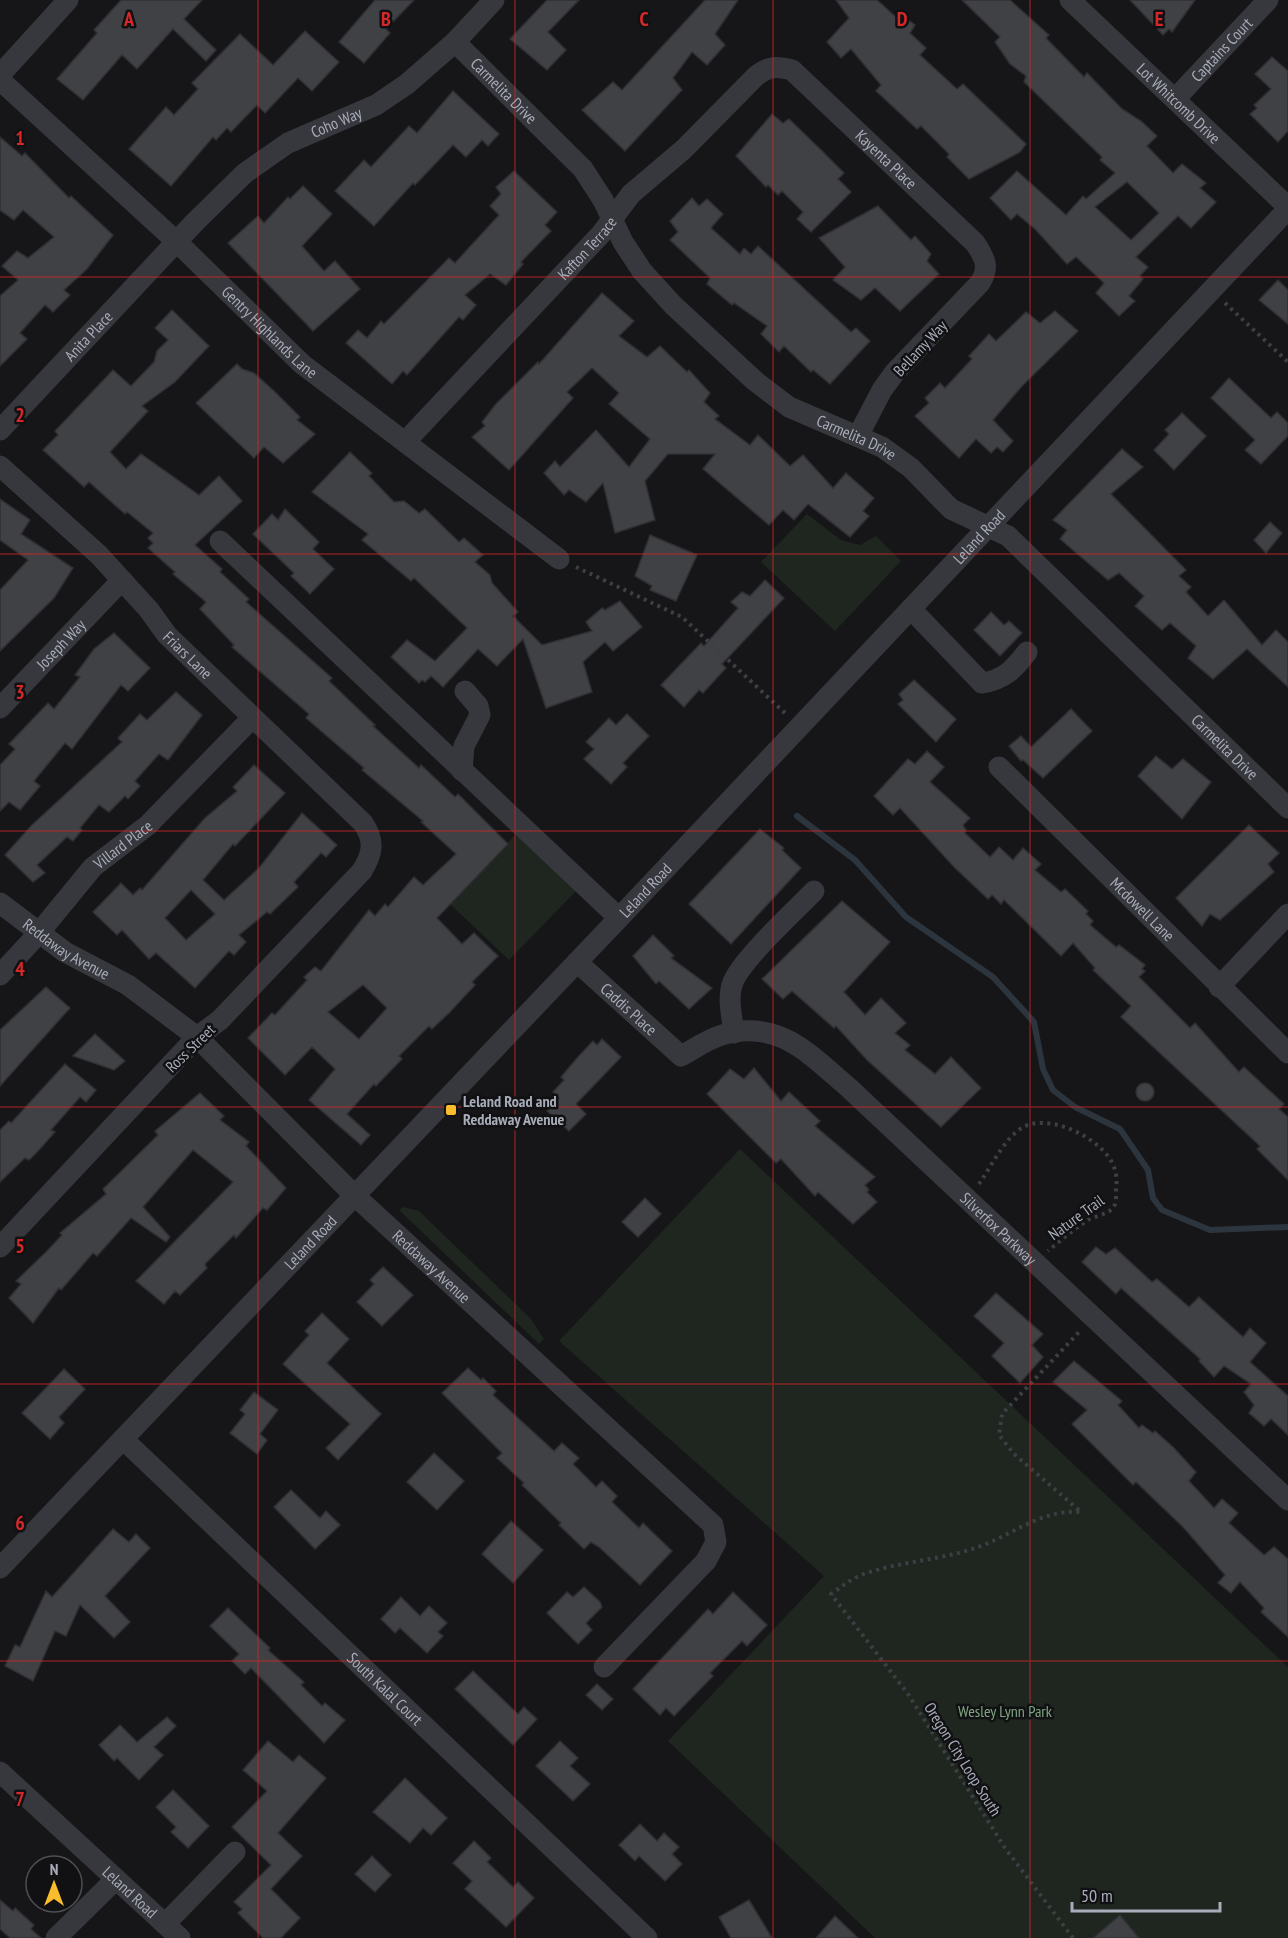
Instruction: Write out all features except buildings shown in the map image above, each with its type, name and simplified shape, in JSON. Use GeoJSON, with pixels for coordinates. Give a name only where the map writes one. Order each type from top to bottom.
{"type":"FeatureCollection","features":[{"type":"Feature","properties":{"kind":"street"},"geometry":{"type":"LineString","coordinates":[[0,75],[68,0]]}},
{"type":"Feature","properties":{"kind":"street","name":"Coho Way"},"geometry":{"type":"LineString","coordinates":[[178,243],[195,222],[245,173],[288,143],[376,105],[407,84],[455,42],[494,0]]}},
{"type":"Feature","properties":{"kind":"street","name":"Lot Whitcomb Drive"},"geometry":{"type":"LineString","coordinates":[[1070,0],[1288,208]]}},
{"type":"Feature","properties":{"kind":"street","name":"Captains Court"},"geometry":{"type":"LineString","coordinates":[[1175,99],[1268,0]]}},
{"type":"Feature","properties":{"kind":"street","name":"Carmelita Drive"},"geometry":{"type":"LineString","coordinates":[[455,42],[583,170],[603,200],[623,242],[650,279],[673,305],[754,381],[789,407],[882,447],[911,468],[951,509],[1008,536],[1288,808]]}},
{"type":"Feature","properties":{"kind":"street","name":"Kafton Terrace"},"geometry":{"type":"LineString","coordinates":[[405,442],[612,221],[631,194],[684,149],[765,68],[777,66]]}},
{"type":"Feature","properties":{"kind":"street","name":"Kayenta Place"},"geometry":{"type":"LineString","coordinates":[[777,66],[792,70],[809,85],[975,243],[987,265]]}},
{"type":"Feature","properties":{"kind":"street","name":"Gentry Highlands Lane"},"geometry":{"type":"LineString","coordinates":[[0,80],[178,243],[302,364],[560,559]]}},
{"type":"Feature","properties":{"kind":"street","name":"Leland Road"},"geometry":{"type":"LineString","coordinates":[[0,1568],[353,1194],[912,609],[1288,208]]}},
{"type":"Feature","properties":{"kind":"street","name":"Anita Place"},"geometry":{"type":"LineString","coordinates":[[0,430],[178,243]]}},
{"type":"Feature","properties":{"kind":"street","name":"Bellamy Way"},"geometry":{"type":"LineString","coordinates":[[858,436],[882,390],[895,372],[980,283],[986,275],[987,265]]}},
{"type":"Feature","properties":{"kind":"street","name":"Friars Lane"},"geometry":{"type":"LineString","coordinates":[[0,466],[99,555],[167,635],[363,823],[370,833],[373,846]]}},
{"type":"Feature","properties":{"kind":"street"},"geometry":{"type":"LineString","coordinates":[[220,541],[619,918]]}},
{"type":"Feature","properties":{"kind":"street","name":"Joseph Way"},"geometry":{"type":"LineString","coordinates":[[0,708],[122,580]]}},
{"type":"Feature","properties":{"kind":"street"},"geometry":{"type":"LineString","coordinates":[[912,609],[982,683],[997,681],[1014,669],[1027,652]]}},
{"type":"Feature","properties":{"kind":"street"},"geometry":{"type":"LineString","coordinates":[[462,771],[464,746],[480,715],[478,706],[465,692]]}},
{"type":"Feature","properties":{"kind":"street","name":"Villard Place"},"geometry":{"type":"LineString","coordinates":[[0,975],[38,934],[93,867],[148,825],[252,718]]}},
{"type":"Feature","properties":{"kind":"street","name":"Mcdowell Lane"},"geometry":{"type":"LineString","coordinates":[[999,767],[1288,1053]]}},
{"type":"Feature","properties":{"kind":"street","name":"Ross Street"},"geometry":{"type":"LineString","coordinates":[[0,1247],[197,1037],[220,1020],[362,871],[373,846]]}},
{"type":"Feature","properties":{"kind":"street"},"geometry":{"type":"LineString","coordinates":[[734,1033],[730,1004],[733,982],[758,950],[814,891]]}},
{"type":"Feature","properties":{"kind":"street","name":"Reddaway Avenue"},"geometry":{"type":"LineString","coordinates":[[0,903],[38,934],[89,966],[128,985],[197,1037],[353,1194],[713,1526],[716,1542],[706,1561],[604,1667]]}},
{"type":"Feature","properties":{"kind":"street"},"geometry":{"type":"LineString","coordinates":[[1219,987],[1288,914]]}},
{"type":"Feature","properties":{"kind":"street","name":"Caddis Place"},"geometry":{"type":"LineString","coordinates":[[577,962],[681,1056]]}},
{"type":"Feature","properties":{"kind":"street","name":"Silverfox Parkway"},"geometry":{"type":"LineString","coordinates":[[681,1056],[721,1035],[751,1030],[778,1034],[794,1042],[849,1088],[1288,1500]]}},
{"type":"Feature","properties":{"kind":"street","name":"South Kalal Court"},"geometry":{"type":"LineString","coordinates":[[123,1439],[647,1938]]}},
{"type":"Feature","properties":{"kind":"street","name":"Leland Road"},"geometry":{"type":"LineString","coordinates":[[0,1772],[172,1931]]}},
{"type":"Feature","properties":{"kind":"street"},"geometry":{"type":"LineString","coordinates":[[172,1931],[234,1852]]}},
{"type":"Feature","properties":{"kind":"street"},"geometry":{"type":"LineString","coordinates":[[56,1938],[116,1879]]}},
{"type":"Feature","properties":{"kind":"path"},"geometry":{"type":"LineString","coordinates":[[1212,290],[1288,362]]}},
{"type":"Feature","properties":{"kind":"path"},"geometry":{"type":"LineString","coordinates":[[560,559],[682,616],[800,727]]}},
{"type":"Feature","properties":{"kind":"path","name":"Nature Trail"},"geometry":{"type":"LineString","coordinates":[[967,1199],[1013,1135],[1022,1127],[1054,1123],[1087,1138],[1104,1153],[1114,1164],[1117,1176],[1115,1204],[1112,1210],[1089,1219],[1036,1263]]}},
{"type":"Feature","properties":{"kind":"path","name":"Oregon City Loop South"},"geometry":{"type":"LineString","coordinates":[[1073,1938],[1005,1848],[908,1694],[831,1594],[852,1579],[866,1573],[950,1556],[981,1547],[1038,1518],[1081,1512],[1014,1454],[999,1435],[999,1420],[1010,1404],[1093,1317]]}},
{"type":"Feature","properties":{"kind":"green space"},"geometry":{"type":"Polygon","coordinates":[[[807,514],[841,540],[860,545],[876,536],[901,561],[835,631],[761,562],[807,514]]]}},
{"type":"Feature","properties":{"kind":"green space"},"geometry":{"type":"Polygon","coordinates":[[[518,832],[578,889],[509,960],[450,904],[518,832]]]}},
{"type":"Feature","properties":{"kind":"green space","name":"Wesley Lynn Park"},"geometry":{"type":"Polygon","coordinates":[[[740,1149],[1288,1667],[1288,1938],[875,1938],[668,1741],[824,1576],[559,1341],[740,1149]]]}},
{"type":"Feature","properties":{"kind":"green space"},"geometry":{"type":"Polygon","coordinates":[[[403,1207],[419,1211],[531,1319],[544,1339],[539,1344],[399,1210],[403,1207]]]}},
{"type":"Feature","properties":{"kind":"waterway"},"geometry":{"type":"LineString","coordinates":[[797,816],[855,860],[906,917],[993,977],[1034,1022],[1043,1069],[1053,1090],[1075,1107],[1120,1129],[1148,1170],[1153,1198],[1162,1210],[1210,1230],[1288,1227]]}},
{"type":"Feature","properties":{"kind":"place","name":"Leland Road and Reddaway Avenue"},"geometry":{"type":"Point","coordinates":[451,1110]}}]}
